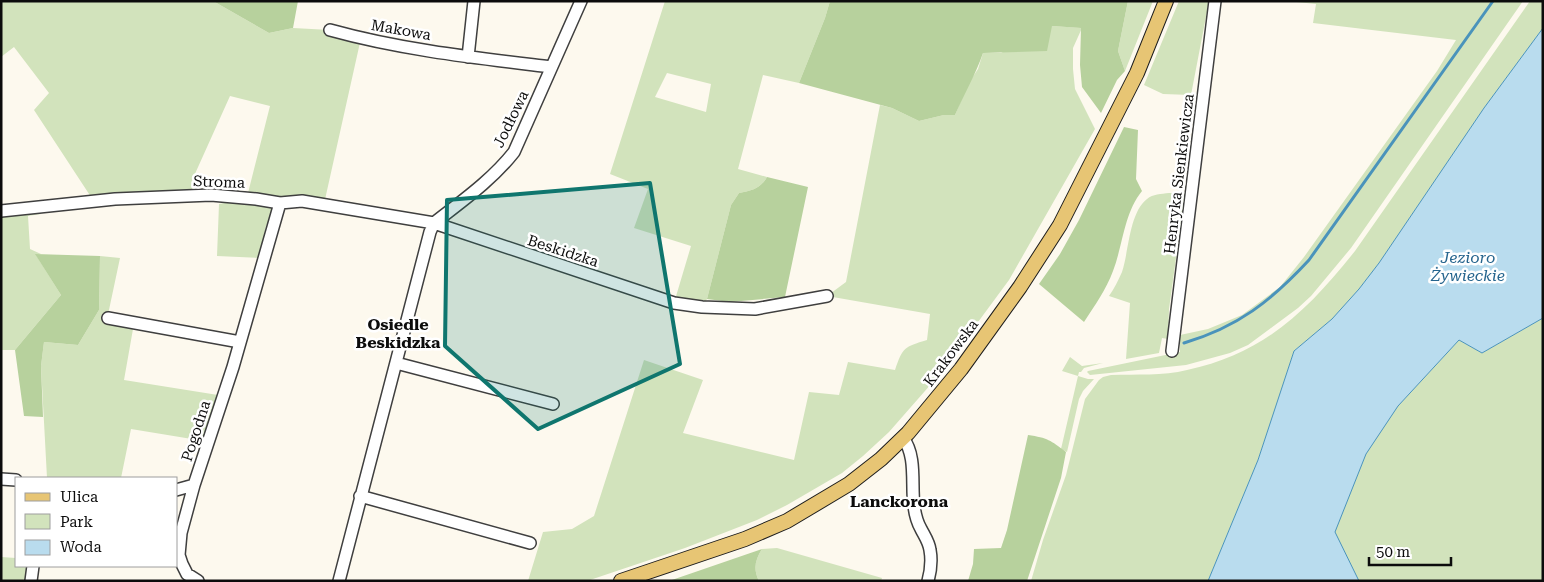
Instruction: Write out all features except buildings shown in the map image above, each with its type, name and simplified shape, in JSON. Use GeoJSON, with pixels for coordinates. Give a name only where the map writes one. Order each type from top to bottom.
{"type":"FeatureCollection","features":[{"type":"Feature","properties":{"kind":"main road","name":"Krakowska"},"geometry":{"type":"LineString","coordinates":[[621,581],[745,540],[787,521],[849,484],[881,459],[921,419],[961,369],[1020,287],[1060,225],[1137,73],[1166,1]]}},
{"type":"Feature","properties":{"kind":"street"},"geometry":{"type":"LineString","coordinates":[[468,56],[474,1]]}},
{"type":"Feature","properties":{"kind":"street","name":"Jodłowa"},"geometry":{"type":"LineString","coordinates":[[434,223],[484,183],[506,163],[514,152],[581,1]]}},
{"type":"Feature","properties":{"kind":"street","name":"Henryka Sienkiewicza"},"geometry":{"type":"LineString","coordinates":[[1172,351],[1215,1]]}},
{"type":"Feature","properties":{"kind":"street","name":"Makowa"},"geometry":{"type":"LineString","coordinates":[[330,30],[395,45],[552,67]]}},
{"type":"Feature","properties":{"kind":"street","name":"Stroma"},"geometry":{"type":"LineString","coordinates":[[1,211],[115,199],[211,195],[280,203],[309,202],[434,223]]}},
{"type":"Feature","properties":{"kind":"street","name":"Pogodna"},"geometry":{"type":"LineString","coordinates":[[198,581],[187,574],[179,555],[182,533],[194,486],[240,342],[280,203]]}},
{"type":"Feature","properties":{"kind":"street"},"geometry":{"type":"LineString","coordinates":[[339,581],[430,232],[434,223]]}},
{"type":"Feature","properties":{"kind":"street","name":"Beskidzka"},"geometry":{"type":"LineString","coordinates":[[434,223],[674,303],[710,308],[755,309],[827,296]]}},
{"type":"Feature","properties":{"kind":"street"},"geometry":{"type":"LineString","coordinates":[[108,318],[240,342]]}},
{"type":"Feature","properties":{"kind":"street"},"geometry":{"type":"LineString","coordinates":[[396,363],[553,404]]}},
{"type":"Feature","properties":{"kind":"street"},"geometry":{"type":"LineString","coordinates":[[903,438],[908,444],[911,455],[914,506],[919,526],[930,548],[931,569],[928,581]]}},
{"type":"Feature","properties":{"kind":"street"},"geometry":{"type":"LineString","coordinates":[[1,479],[15,480]]}},
{"type":"Feature","properties":{"kind":"street"},"geometry":{"type":"LineString","coordinates":[[178,490],[194,486]]}},
{"type":"Feature","properties":{"kind":"street"},"geometry":{"type":"LineString","coordinates":[[360,496],[530,543]]}},
{"type":"Feature","properties":{"kind":"street"},"geometry":{"type":"LineString","coordinates":[[30,581],[33,567]]}},
{"type":"Feature","properties":{"kind":"highlighted area"},"geometry":{"type":"Polygon","coordinates":[[[650,183],[680,364],[538,429],[445,346],[447,200],[650,183]]]}},
{"type":"Feature","properties":{"kind":"green space"},"geometry":{"type":"Polygon","coordinates":[[[1,1],[213,1],[269,33],[293,28],[330,30],[361,38],[324,204],[248,193],[270,106],[230,96],[194,176],[193,193],[91,197],[34,110],[49,93],[14,47],[1,57],[1,1]]]}},
{"type":"Feature","properties":{"kind":"green space"},"geometry":{"type":"Polygon","coordinates":[[[213,1],[298,1],[293,28],[269,33],[213,1]]]}},
{"type":"Feature","properties":{"kind":"green space"},"geometry":{"type":"Polygon","coordinates":[[[665,1],[830,1],[799,83],[763,75],[738,169],[767,177],[762,184],[755,188],[739,193],[731,205],[707,299],[702,307],[674,303],[691,246],[634,228],[648,189],[610,174],[665,1]],[[667,73],[655,97],[706,112],[711,84],[667,73]]]}},
{"type":"Feature","properties":{"kind":"green space"},"geometry":{"type":"Polygon","coordinates":[[[830,1],[1128,1],[1118,51],[1125,71],[1117,80],[1101,113],[1082,87],[1080,65],[1081,28],[1052,26],[1047,51],[983,53],[955,115],[944,115],[919,121],[892,108],[799,83],[830,1]]]}},
{"type":"Feature","properties":{"kind":"green space"},"geometry":{"type":"Polygon","coordinates":[[[1128,1],[1153,1],[1125,71],[1118,51],[1128,1]]]}},
{"type":"Feature","properties":{"kind":"green space"},"geometry":{"type":"Polygon","coordinates":[[[1179,1],[1209,1],[1191,95],[1163,94],[1144,85],[1179,1]]]}},
{"type":"Feature","properties":{"kind":"green space"},"geometry":{"type":"Polygon","coordinates":[[[1287,1],[1523,1],[1351,248],[1311,296],[1298,308],[1248,345],[1230,353],[1186,365],[1090,375],[1088,371],[1180,352],[1180,335],[1208,329],[1242,315],[1280,287],[1304,257],[1437,71],[1456,40],[1313,23],[1316,4],[1287,1]]]}},
{"type":"Feature","properties":{"kind":"green space"},"geometry":{"type":"Polygon","coordinates":[[[1530,1],[1543,1],[1543,28],[1484,108],[1379,263],[1359,289],[1332,319],[1294,351],[1258,460],[1208,581],[1031,581],[1066,475],[1085,399],[1099,380],[1111,375],[1178,372],[1214,363],[1262,341],[1282,327],[1320,292],[1355,251],[1530,1]]]}},
{"type":"Feature","properties":{"kind":"green space"},"geometry":{"type":"Polygon","coordinates":[[[1052,26],[1082,28],[1073,48],[1075,89],[1095,129],[1009,280],[939,375],[889,432],[842,473],[757,520],[685,548],[587,581],[528,581],[543,532],[572,529],[594,516],[644,360],[703,380],[683,433],[794,460],[809,392],[839,395],[848,362],[895,370],[905,349],[913,344],[927,340],[930,314],[827,296],[846,282],[880,105],[892,108],[919,121],[944,115],[955,115],[968,84],[978,69],[983,53],[1001,53],[1052,26]]]}},
{"type":"Feature","properties":{"kind":"green space"},"geometry":{"type":"Polygon","coordinates":[[[1124,127],[1138,130],[1136,179],[1142,191],[1131,209],[1110,278],[1084,322],[1039,284],[1060,254],[1079,220],[1124,127]]]}},
{"type":"Feature","properties":{"kind":"green space"},"geometry":{"type":"Polygon","coordinates":[[[767,177],[808,187],[785,297],[730,302],[707,299],[731,205],[739,193],[762,184],[767,177]]]}},
{"type":"Feature","properties":{"kind":"green space"},"geometry":{"type":"Polygon","coordinates":[[[1185,193],[1169,309],[1168,339],[1162,338],[1159,353],[1126,359],[1130,303],[1109,296],[1122,272],[1136,213],[1147,199],[1157,194],[1185,193]]]}},
{"type":"Feature","properties":{"kind":"green space"},"geometry":{"type":"Polygon","coordinates":[[[235,201],[275,209],[266,226],[259,258],[217,256],[219,204],[235,201]]]}},
{"type":"Feature","properties":{"kind":"green space"},"geometry":{"type":"Polygon","coordinates":[[[39,210],[41,214],[28,216],[30,249],[41,254],[36,255],[61,295],[15,350],[1,350],[1,214],[39,210]]]}},
{"type":"Feature","properties":{"kind":"green space"},"geometry":{"type":"Polygon","coordinates":[[[35,254],[100,256],[99,310],[78,345],[44,342],[41,366],[43,417],[24,416],[15,350],[61,295],[35,254]]]}},
{"type":"Feature","properties":{"kind":"green space"},"geometry":{"type":"Polygon","coordinates":[[[100,256],[120,258],[106,324],[133,329],[124,380],[218,395],[204,441],[131,429],[121,477],[47,477],[41,366],[44,342],[78,345],[99,310],[100,256]]]}},
{"type":"Feature","properties":{"kind":"green space"},"geometry":{"type":"Polygon","coordinates":[[[1543,318],[1543,581],[1359,581],[1334,532],[1366,454],[1398,406],[1459,340],[1482,353],[1543,318]]]}},
{"type":"Feature","properties":{"kind":"green space"},"geometry":{"type":"Polygon","coordinates":[[[1070,357],[1082,366],[1103,363],[1084,368],[1079,372],[1078,376],[1062,371],[1070,357]]]}},
{"type":"Feature","properties":{"kind":"green space"},"geometry":{"type":"Polygon","coordinates":[[[1078,376],[1094,379],[1083,391],[1079,399],[1067,452],[1061,449],[1078,376]]]}},
{"type":"Feature","properties":{"kind":"green space"},"geometry":{"type":"Polygon","coordinates":[[[1028,435],[1048,440],[1066,452],[1061,478],[1027,581],[968,581],[973,564],[974,549],[1001,548],[1007,530],[1028,435]]]}},
{"type":"Feature","properties":{"kind":"green space"},"geometry":{"type":"Polygon","coordinates":[[[777,548],[882,578],[881,581],[759,581],[755,569],[756,561],[762,549],[777,548]]]}},
{"type":"Feature","properties":{"kind":"green space"},"geometry":{"type":"Polygon","coordinates":[[[762,549],[756,565],[759,581],[669,581],[762,549]]]}},
{"type":"Feature","properties":{"kind":"green space"},"geometry":{"type":"Polygon","coordinates":[[[1,557],[15,558],[15,567],[32,567],[29,581],[1,581],[1,557]]]}},
{"type":"Feature","properties":{"kind":"water","name":"Jezioro Żywieckie"},"geometry":{"type":"Polygon","coordinates":[[[1543,28],[1543,318],[1482,353],[1459,340],[1398,406],[1366,454],[1335,532],[1359,581],[1208,581],[1258,460],[1294,351],[1332,319],[1359,289],[1379,263],[1484,108],[1543,28]]]}},
{"type":"Feature","properties":{"kind":"waterway"},"geometry":{"type":"LineString","coordinates":[[1184,343],[1203,337],[1237,321],[1267,300],[1309,260],[1493,1]]}},
{"type":"Feature","properties":{"kind":"district","name":"Osiedle Beskidzka"},"geometry":{"type":"Point","coordinates":[398,333]}},
{"type":"Feature","properties":{"kind":"district","name":"Lanckorona"},"geometry":{"type":"Point","coordinates":[899,501]}}]}
